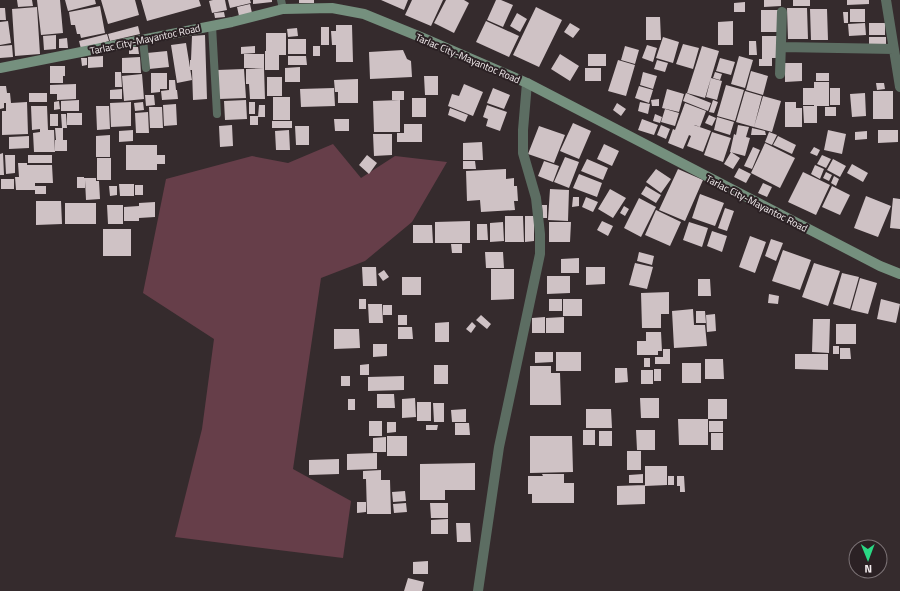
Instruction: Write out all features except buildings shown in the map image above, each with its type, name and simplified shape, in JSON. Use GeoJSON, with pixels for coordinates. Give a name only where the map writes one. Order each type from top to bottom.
{"type":"FeatureCollection","features":[{"type":"Feature","properties":{"kind":"main road","name":"Tarlac City-Mayantoc Road"},"geometry":{"type":"LineString","coordinates":[[0,68],[232,22],[282,4],[332,8],[364,14],[527,83],[880,266],[900,274]]}},
{"type":"Feature","properties":{"kind":"street"},"geometry":{"type":"LineString","coordinates":[[886,0],[900,87]]}},
{"type":"Feature","properties":{"kind":"street"},"geometry":{"type":"LineString","coordinates":[[780,74],[782,12]]}},
{"type":"Feature","properties":{"kind":"street"},"geometry":{"type":"LineString","coordinates":[[782,47],[894,49]]}},
{"type":"Feature","properties":{"kind":"street"},"geometry":{"type":"LineString","coordinates":[[478,591],[499,447],[540,254],[540,234],[536,198],[523,153],[523,130],[527,83]]}},
{"type":"Feature","properties":{"kind":"lane"},"geometry":{"type":"LineString","coordinates":[[212,26],[217,114]]}},
{"type":"Feature","properties":{"kind":"lane"},"geometry":{"type":"LineString","coordinates":[[142,40],[146,68]]}},
{"type":"Feature","properties":{"kind":"shaded area"},"geometry":{"type":"Polygon","coordinates":[[[333,144],[361,178],[395,156],[447,162],[412,222],[365,261],[321,278],[293,469],[351,501],[343,558],[175,537],[202,429],[214,339],[143,293],[166,179],[252,156],[288,163],[333,144]]]}}]}
